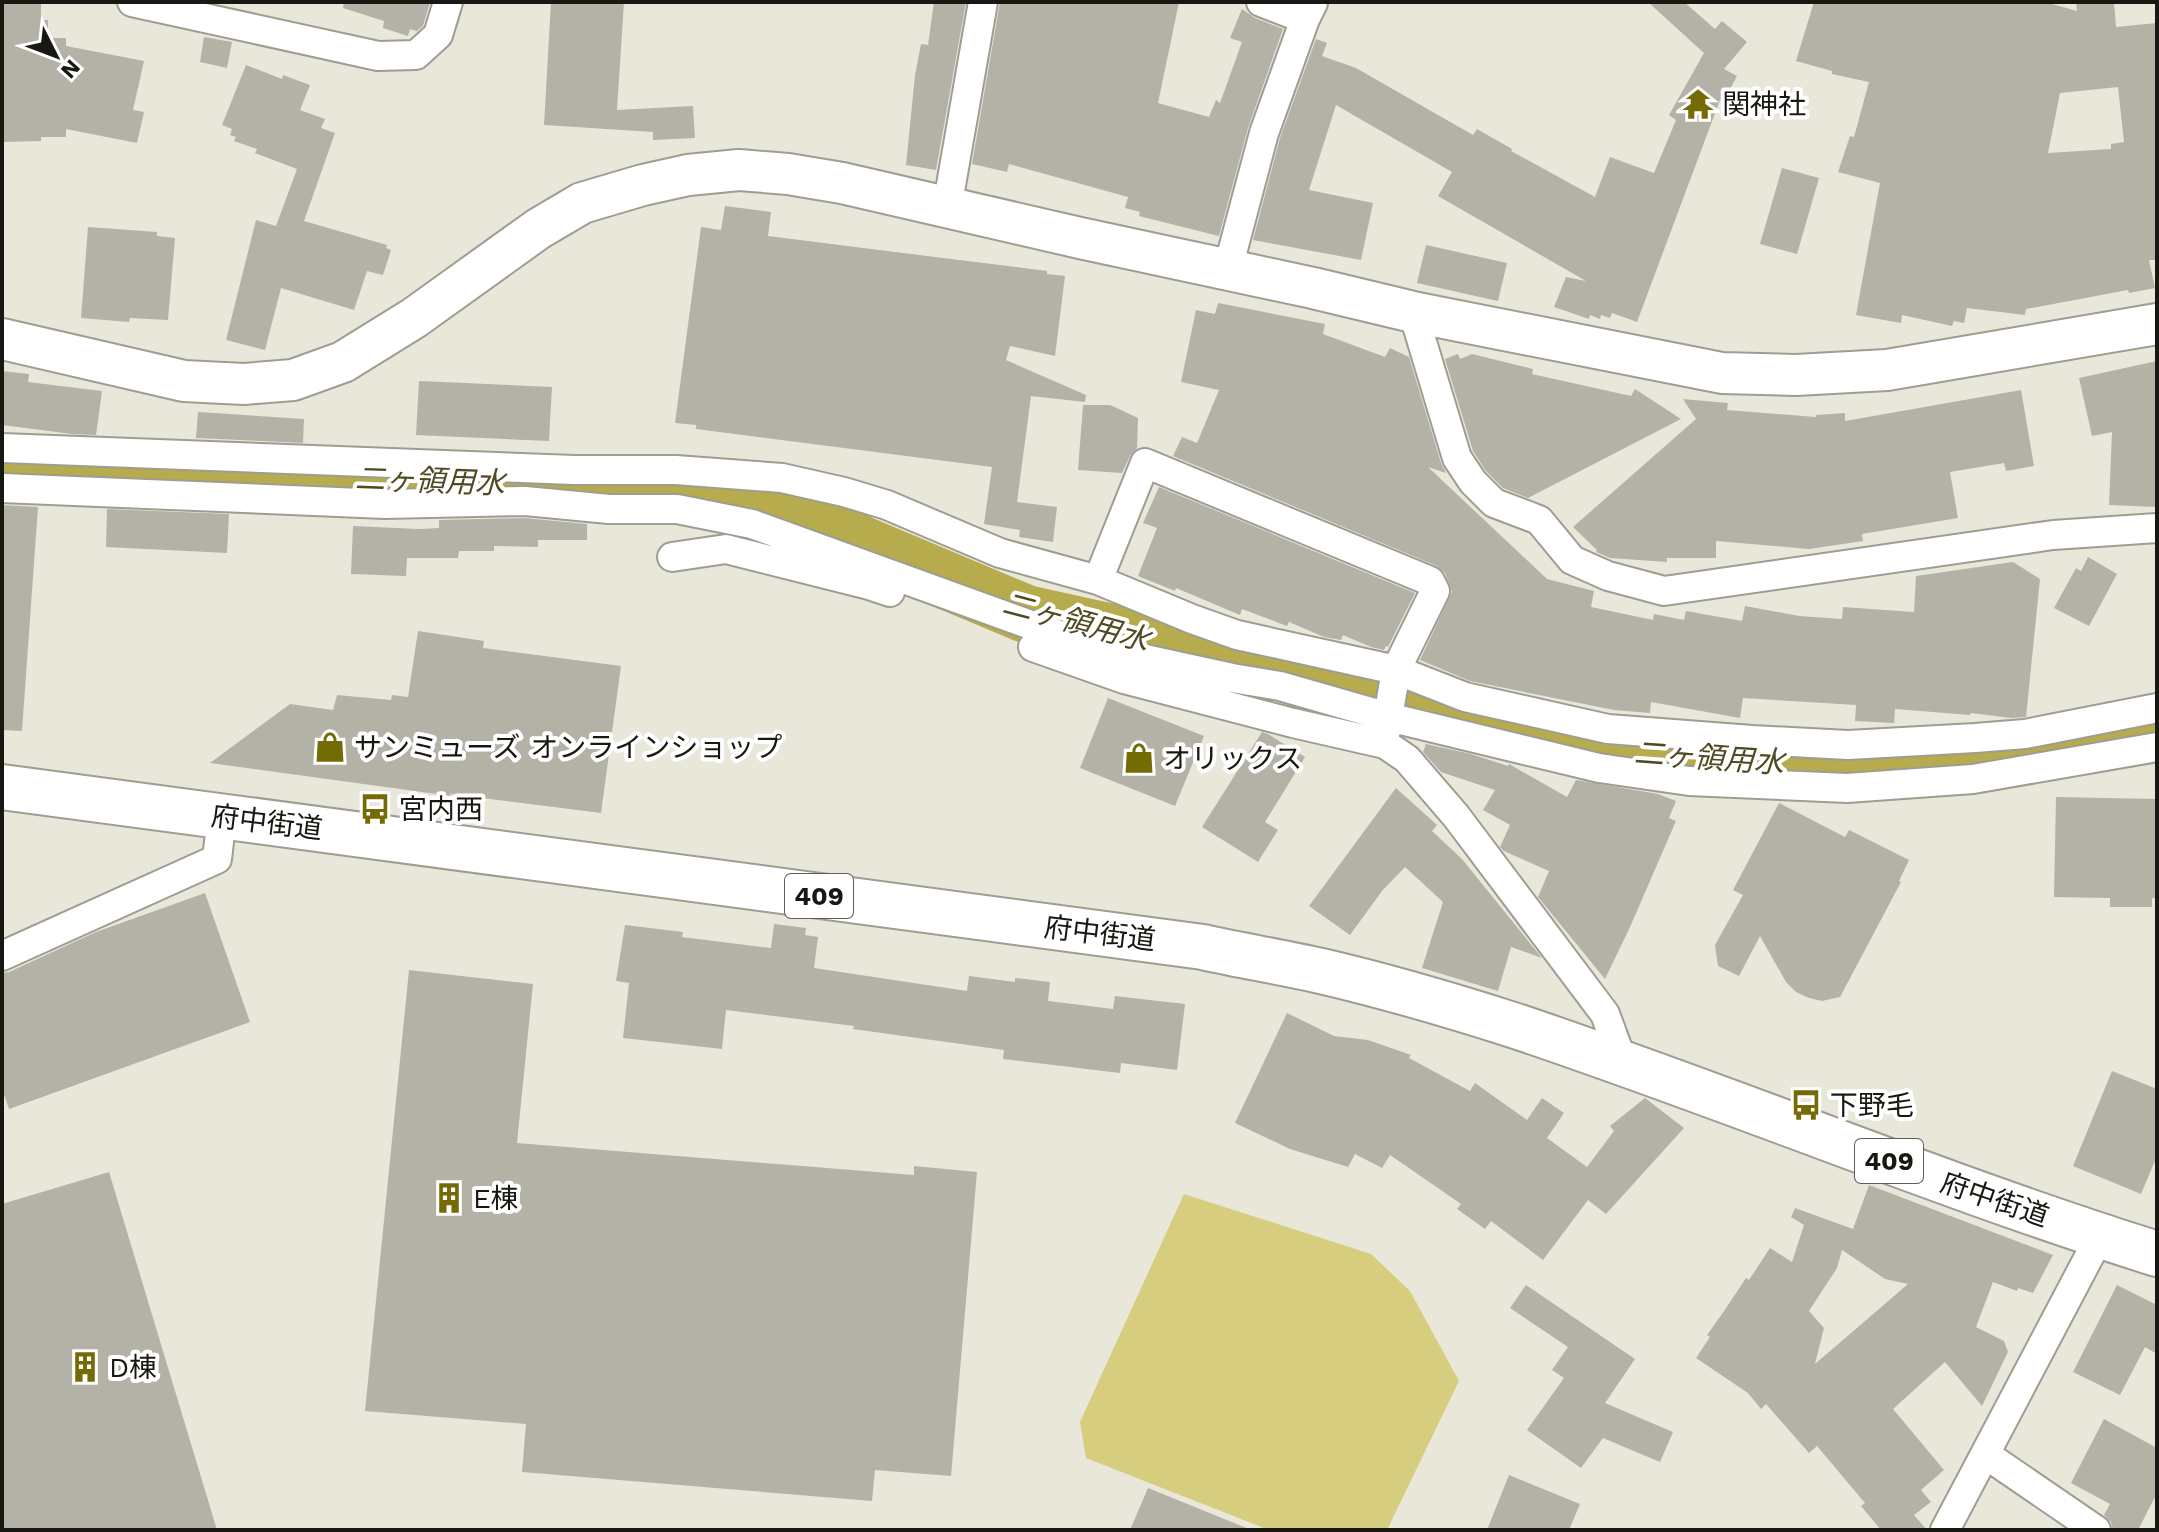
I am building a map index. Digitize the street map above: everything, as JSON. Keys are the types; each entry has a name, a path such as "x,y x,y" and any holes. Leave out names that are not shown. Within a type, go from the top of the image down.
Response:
{"highway":[{"name":"府中街道","path":"2,787 1203,947 1321,971 1438,1002 1623,1063 1893,1163 2157,1254"}],"street":[{"path":"132,2 378,56 416,55 438,35 448,2"},
{"path":"947,208 983,2"},
{"path":"1228,268 1264,133 1309,10 1261,2"},
{"path":"2,339 184,381 244,384 293,380 343,362 414,318 538,229 582,203 688,175 739,170 842,183 1413,312 1722,373 1781,375 1887,370 2157,324"},
{"path":"1413,312 1457,458 1473,482 1494,503 1539,520 1572,560 1608,576 1664,591 2053,535 2157,528"},
{"path":"2,448 574,470 676,470 782,478 887,505 1000,553 1098,580 1237,635 1465,697 1608,729 1848,745 2025,734 2157,708"},
{"path":"1098,580 1145,463 1430,581 1435,591 1394,677 1387,724 1407,759 1456,816 1605,1014 1623,1063"},
{"path":"2,488 385,504 525,501 609,509 677,509 752,524 1094,648 1280,686 1387,724 1599,768 1689,781 1847,788 1974,766 2157,747"},
{"path":"672,557 726,549 869,585 1124,679 1293,723 1387,724"},
{"path":"2,956 217,859 222,816"},
{"path":"1945,1530 2100,1236"},
{"path":"1985,1454 2096,1530"}],"shaded area":[{"path":"1184,1194 1371,1254 1410,1291 1459,1381 1387,1530 1269,1530 1086,1458 1080,1422"}],"building":[{"path":"2,2 41,2 41,20 48,20 48,38 66,38 66,46 144,61 133,110 144,112 137,143 66,129 66,137 2,142"},
{"path":"344,2 430,2 423,26 417,31 410,29 408,36 383,28 384,21 343,8"},
{"path":"551,2 624,2 617,110 693,106 695,138 653,140 653,132 544,125"},
{"path":"934,2 966,2 936,170 906,165 915,75 921,44 928,45"},
{"path":"1000,2 1179,2 1158,103 1209,117 1216,100 1220,103 1242,42 1230,38 1242,9 1283,29 1248,128 1219,236 1139,216 1140,212 1125,208 1128,197 1009,164 1007,172 972,164"},
{"path":"1648,2 1684,2 1715,29 1722,21 1747,42 1724,69 1737,76 1723,102 1720,100 1637,322 1612,313 1610,318 1601,315 1600,319 1590,315 1589,319 1554,307 1566,277 1586,281 1438,196 1452,172 1336,105 1309,190 1373,203 1361,260 1253,240 1280,138 1316,39 1327,43 1322,56 1356,68 1473,135 1477,129 1595,197 1610,157 1654,173 1676,120 1669,115 1704,53"},
{"path":"1814,2 2045,2 2077,11 2076,2 2114,2 2116,27 2157,23 2157,260 2149,260 2155,288 2026,309 2025,315 1967,308 1964,323 1954,321 1952,326 1902,315 1901,323 1856,315 1880,183 1838,172 1850,136 1854,137 1869,82 1832,74 1832,71 1796,61","holes":["2118,87 2124,142 2111,144 2111,149 2048,153 2060,93"]},
{"path":"204,37 232,42 227,68 200,62"},
{"path":"246,65 282,79 283,75 310,85 300,110 325,119 321,128 335,133 304,221 387,245 386,248 391,250 383,275 367,271 354,310 281,288 265,350 226,340 256,220 276,226 297,169 255,153 257,149 234,141 236,137 230,135 232,129 222,125"},
{"path":"1782,168 1819,178 1797,254 1760,244"},
{"path":"725,206 771,212 768,236 1047,271 1047,274 1065,276 1055,356 1010,346 1006,360 1086,395 1085,402 1031,396 1017,502 1057,507 1053,542 1019,537 1020,530 984,524 992,467 696,429 696,425 675,423 701,227 721,230"},
{"path":"88,227 157,232 157,236 175,238 168,320 130,318 129,322 81,318"},
{"path":"1426,245 1507,263 1498,301 1417,283"},
{"path":"1218,303 1325,324 1323,334 1385,357 1390,348 1409,357 1446,473 1428,467 1547,579 1594,591 1591,607 1653,620 1654,614 1684,620 1686,611 1742,621 1745,606 1799,616 1842,619 1843,607 1914,612 1916,576 2013,562 2040,579 2026,717 1895,709 1894,723 1855,721 1856,705 1743,698 1740,718 1651,702 1650,713 1614,710 1470,681 1420,660 1452,592 1445,573 1437,566 1173,456 1182,437 1197,443 1219,390 1181,382 1196,310 1215,314"},
{"path":"1458,354 1460,359 1472,354 1533,369 1532,374 1631,396 1635,389 1681,419 1528,498 1503,488 1486,471 1473,451 1445,359"},
{"path":"2157,361 2157,507 2109,505 2112,432 2092,436 2079,378"},
{"path":"2,371 29,374 28,382 102,391 96,435 2,425"},
{"path":"419,381 552,387 549,441 416,435"},
{"path":"2021,390 2034,466 2006,471 2004,463 1950,472 1958,518 1862,534 1863,541 1809,549 1716,541 1716,558 1667,558 1667,562 1610,558 1596,552 1573,527 1696,419 1683,399 1728,403 1727,410 1816,417 1845,413 1845,421"},
{"path":"1083,405 1110,405 1138,418 1137,448 1122,473 1078,470"},
{"path":"198,412 304,419 303,443 196,438"},
{"path":"1159,487 1415,593 1388,647 1384,650 1371,647 1343,635 1341,640 1324,637 1289,622 1287,626 1242,609 1240,615 1138,576 1157,528 1143,523"},
{"path":"2,505 38,507 22,731 2,730"},
{"path":"107,509 229,514 227,553 106,547"},
{"path":"524,518 587,524 587,540 538,540 538,547 494,546 494,551 459,551 458,558 407,558 406,576 351,574 353,526 419,529 439,528 439,520"},
{"path":"2088,557 2117,574 2089,626 2054,608 2076,568 2081,571"},
{"path":"418,631 484,641 483,648 621,666 601,813 210,763 290,704 333,710 337,695 391,700 392,695 408,697"},
{"path":"1108,698 1204,736 1175,806 1080,768"},
{"path":"1262,732 1305,757 1265,822 1278,830 1258,862 1202,827"},
{"path":"1426,744 1509,764 1567,797 1576,780 1658,794 1676,801 1669,818 1676,821 1605,979 1538,897 1549,871 1500,847 1510,825 1483,810 1495,790 1441,772 1423,752"},
{"path":"1396,788 1437,825 1432,831 1462,859 1542,958 1511,947 1498,991 1422,968 1443,902 1405,867 1382,891 1350,935 1309,906"},
{"path":"2056,797 2157,799 2157,898 2152,898 2152,907 2110,907 2110,898 2054,897"},
{"path":"1779,803 1845,837 1849,830 1909,860 1901,882 1840,997 1822,1001 1796,992 1786,982 1760,936 1739,976 1718,966 1715,945 1743,895 1733,890"},
{"path":"205,893 250,1022 9,1109 2,1089 2,973 96,932"},
{"path":"774,924 806,928 805,935 818,937 814,968 967,991 969,976 1015,982 1015,978 1050,982 1048,1001 1113,1009 1115,996 1185,1004 1177,1070 1121,1063 1120,1073 1003,1059 1004,1050 726,1010 722,1049 623,1038 629,983 616,981 625,925 683,932 682,937 771,948"},
{"path":"409,970 533,984 517,1143 914,1175 914,1166 977,1172 951,1476 875,1470 872,1501 522,1472 526,1424 365,1411"},
{"path":"1287,1013 1334,1036 1368,1040 1411,1055 1409,1058 1470,1091 1475,1083 1527,1120 1542,1098 1564,1113 1547,1138 1587,1167 1614,1131 1610,1126 1645,1098 1684,1128 1606,1214 1588,1200 1543,1260 1491,1221 1485,1229 1457,1209 1461,1204 1390,1155 1382,1168 1355,1154 1348,1167 1290,1149 1235,1123"},
{"path":"2112,1071 2157,1089 2157,1156 2141,1194 2073,1166"},
{"name":"D棟","path":"109,1172 217,1530 2,1530 2,1204"},
{"path":"1869,1185 2053,1255 2033,1293 1993,1282 1976,1327 2004,1341 2008,1352 1982,1406 1945,1362 1893,1409 1944,1470 1921,1490 1931,1502 1914,1515 1927,1530 1881,1530 1861,1506 1865,1503 1817,1446 1809,1453 1766,1404 1761,1409 1748,1393 1696,1358 1710,1337 1707,1335 1770,1248 1792,1262 1804,1225 1791,1217 1795,1208 1853,1229","holes":["1842,1250 1885,1279 1908,1284 1815,1364 1824,1328 1809,1311 1837,1268"]},
{"path":"1526,1285 1635,1359 1605,1403 1673,1432 1660,1462 1603,1438 1581,1468 1527,1430 1564,1378 1552,1370 1568,1347 1510,1308"},
{"path":"2117,1285 2157,1305 2157,1354 2145,1347 2120,1395 2073,1372"},
{"path":"2104,1419 2157,1448 2157,1493 2138,1530 2113,1530 2111,1522 2104,1515 2110,1504 2071,1483"},
{"path":"1509,1475 1580,1504 1569,1530 1487,1530"},
{"path":"1148,1488 1249,1529 1249,1530 1130,1530"}],"waterway":[{"name":"二ヶ領用水","path":"2,463 731,493 791,508 862,545 1026,614 1625,752 1850,768 1958,761 2157,727"}],"place":[{"name":"関神社","path":"1698,104"},
{"name":"サンミューズ オンラインショップ","path":"330,747"},
{"name":"オリックス","path":"1139,758"},
{"name":"宮内西","path":"375,809"},
{"name":"下野毛","path":"1806,1105"},
{"name":"E棟","path":"449,1198"},
{"name":"D棟","path":"85,1367"}]}
